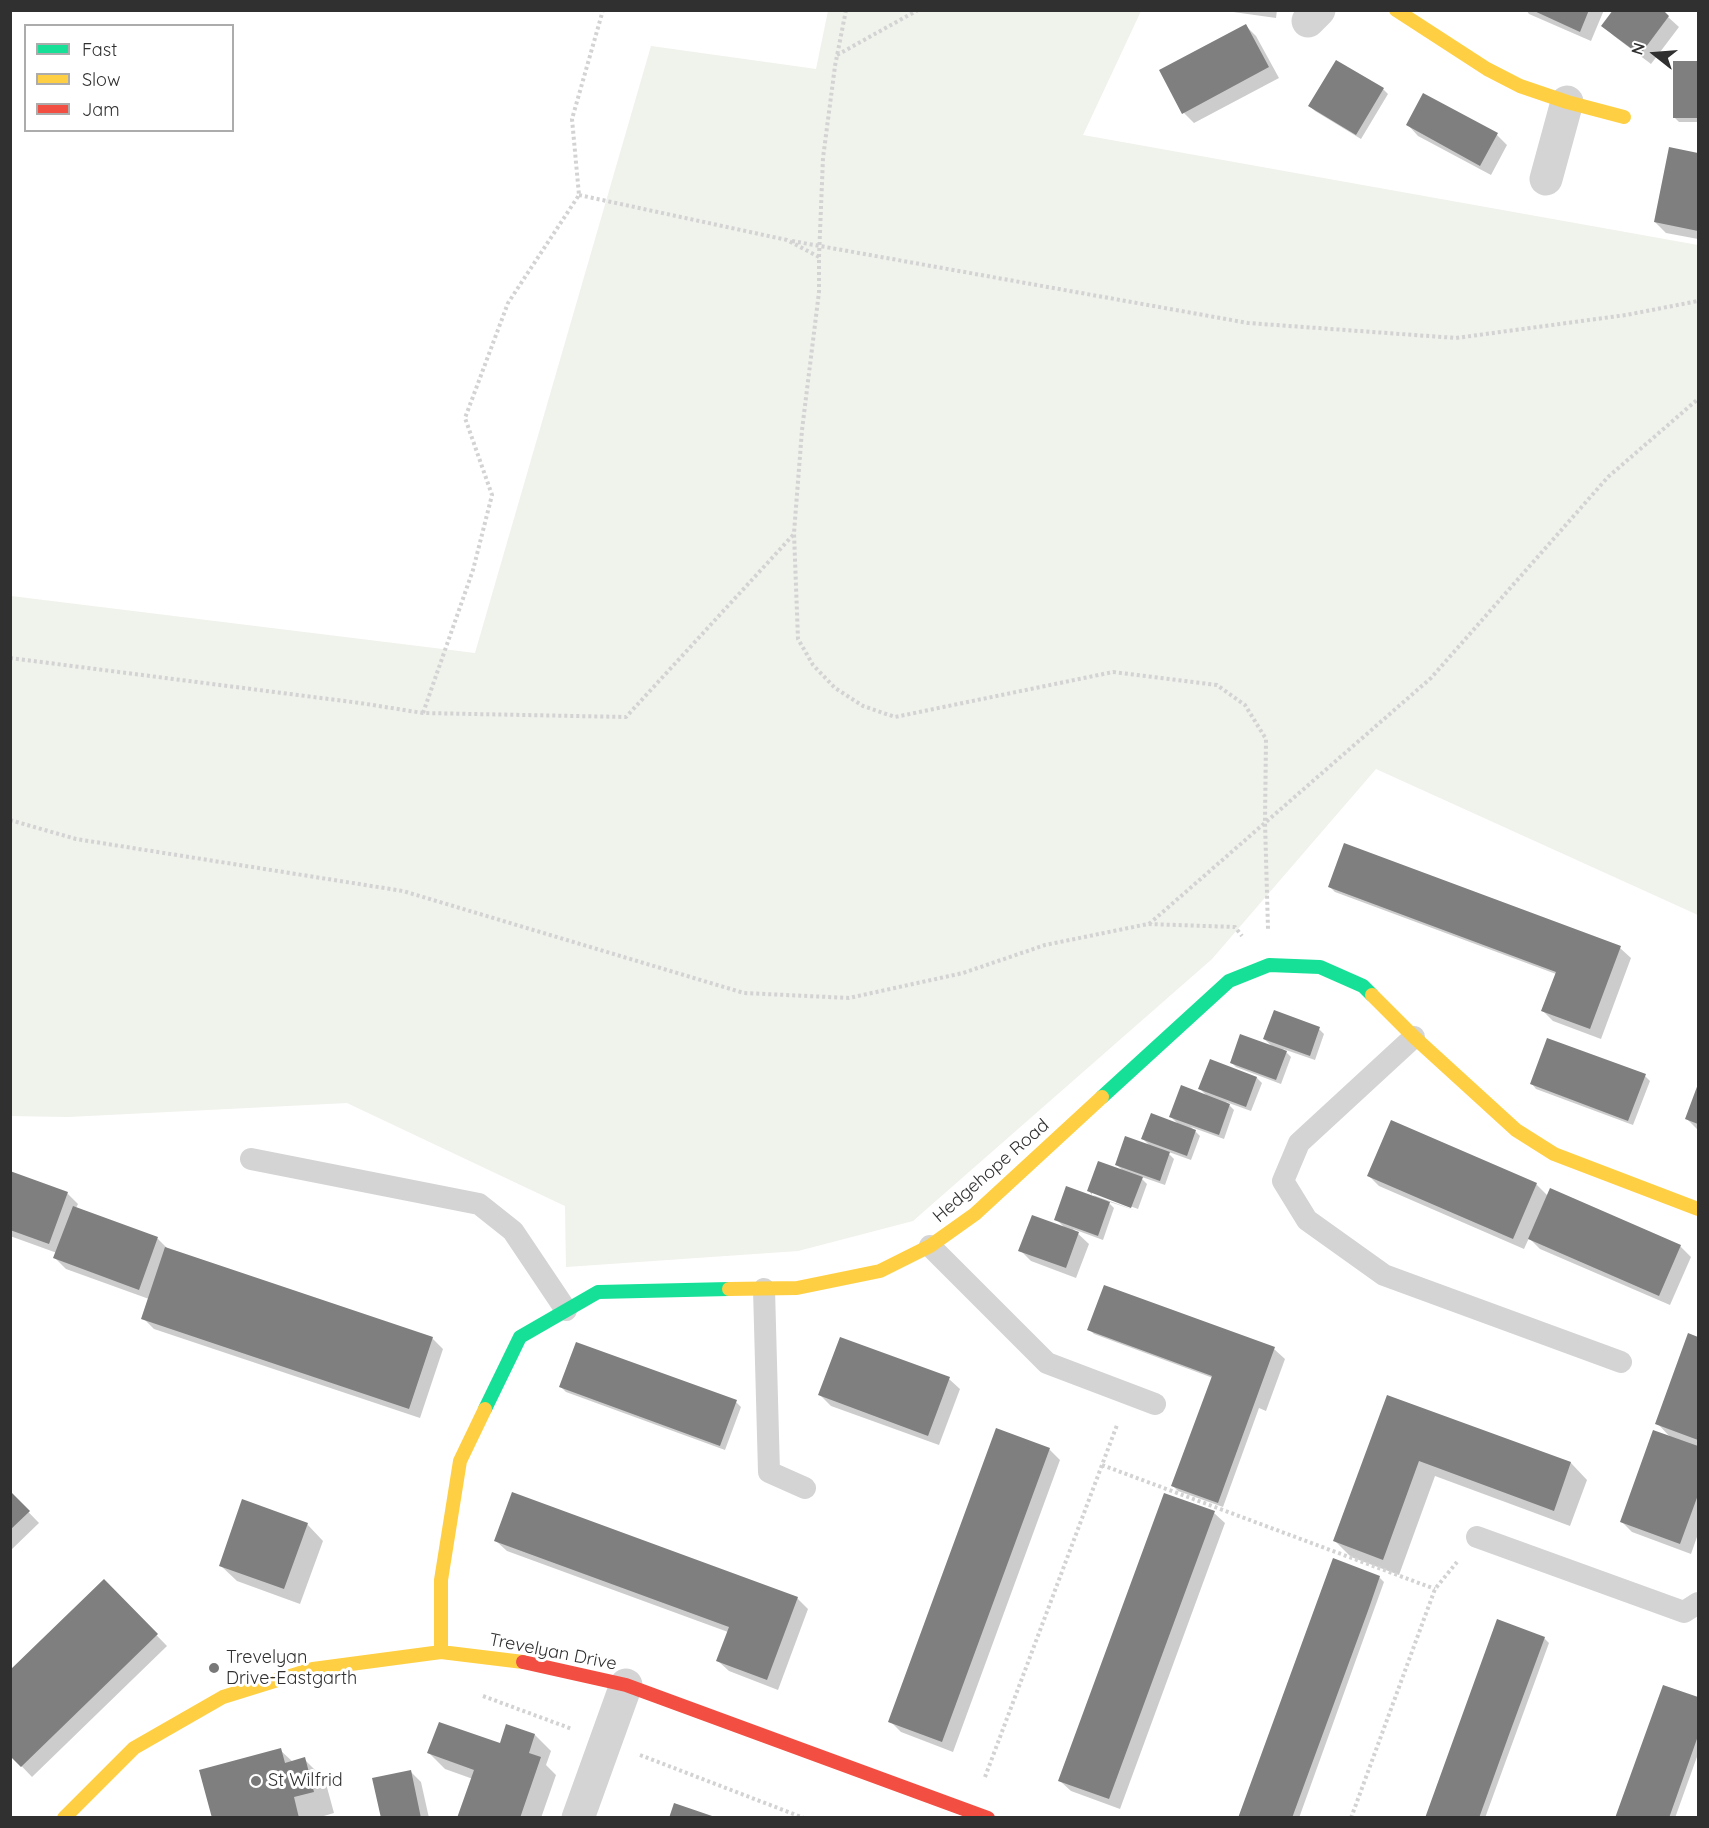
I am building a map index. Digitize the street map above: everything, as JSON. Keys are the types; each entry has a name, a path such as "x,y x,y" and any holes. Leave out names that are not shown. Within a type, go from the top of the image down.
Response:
{"street":[{"path":"1396,10 1487,69 1520,86 1567,102 1624,117"},
{"path":"1546,179 1567,102"},
{"name":"Hedgehope Road","path":"441,1653 441,1580 460,1461 520,1337 598,1292 797,1288 880,1271 930,1246 975,1214 1229,981 1269,965 1320,967 1363,986 1414,1037 1516,1130 1554,1154 1698,1209"},
{"name":"Trevelyan Drive","path":"64,1818 134,1748 223,1697 313,1669 441,1653 511,1659 626,1685 977,1815"},
{"path":"578,1818 626,1685"}],"lane":[{"path":"1414,1037 1299,1143 1283,1181 1307,1220 1383,1275 1621,1362"},
{"path":"252,1159 480,1204 513,1231 566,1310"},
{"path":"930,1246 1047,1363 1155,1404"},
{"path":"764,1289 769,1472 805,1488"},
{"path":"1477,1537 1684,1612 1698,1602"}],"path":[{"path":"423,713 473,570 492,495 465,417 508,303 579,195 572,119 603,10"},
{"path":"846,10 837,55 823,158 819,292 802,430 794,533 798,639 813,665 835,688 864,706 895,717 1113,672 1217,685 1245,705 1266,739 1265,822 1269,965"},
{"path":"837,55 918,10"},
{"path":"579,195 787,240 1248,323 1456,338 1626,315 1698,301"},
{"path":"787,240 819,257"},
{"path":"1148,924 1431,678 1608,477 1698,399"},
{"path":"10,658 360,702 423,713 626,717 794,533"},
{"path":"10,820 76,840 402,891 744,993 849,998 963,973 1045,945 1148,924 1235,927 1269,965"},
{"path":"977,1815 1128,1394"},
{"path":"1102,1466 1436,1589"},
{"path":"1351,1818 1436,1589 1477,1537"}],"shaded area":[{"path":"828,11 1141,11 1083,135 1698,245 1698,915 1376,769 1212,959 913,1221 798,1251 566,1267 565,1206 347,1103 68,1117 11,1116 11,596 475,653 651,46 816,69"}],"building":[{"path":"1532,10 1589,10 1580,32"},
{"path":"1613,10 1663,10 1669,16 1640,55 1601,26"},
{"path":"1246,24 1269,67 1182,114 1159,70"},
{"path":"1336,60 1384,88 1356,135 1308,106"},
{"path":"1673,61 1698,61 1698,118 1673,118"},
{"path":"1423,93 1498,133 1480,166 1406,125"},
{"path":"1669,147 1698,153 1698,231 1654,222"},
{"path":"1344,843 1621,946 1590,1029 1541,1011 1556,972 1328,887"},
{"path":"1274,1010 1320,1027 1310,1056 1263,1039"},
{"path":"1240,1034 1287,1051 1276,1080 1230,1063"},
{"path":"1547,1038 1646,1074 1628,1121 1530,1084"},
{"path":"1210,1059 1257,1077 1246,1107 1198,1089"},
{"path":"1698,1084 1698,1124 1685,1119"},
{"path":"1181,1085 1230,1104 1219,1135 1169,1117"},
{"path":"1151,1113 1196,1130 1187,1156 1141,1139"},
{"path":"1391,1120 1537,1183 1513,1239 1367,1176"},
{"path":"1125,1136 1170,1152 1160,1181 1115,1165"},
{"path":"1098,1161 1143,1177 1131,1208 1087,1191"},
{"path":"10,1171 68,1192 49,1244 10,1230"},
{"path":"1066,1186 1110,1202 1098,1236 1054,1220"},
{"path":"1550,1188 1681,1245 1659,1296 1528,1239"},
{"path":"73,1206 158,1237 139,1290 53,1258"},
{"path":"1032,1215 1079,1232 1066,1268 1018,1251"},
{"path":"165,1247 433,1337 409,1409 141,1319"},
{"path":"1104,1285 1275,1347 1218,1503 1171,1486 1212,1376 1087,1330"},
{"path":"1688,1333 1698,1337 1698,1440 1655,1424"},
{"path":"840,1337 950,1377 928,1436 818,1395"},
{"path":"576,1342 737,1400 720,1446 559,1387"},
{"path":"1387,1395 1571,1462 1554,1511 1419,1461 1383,1560 1333,1541"},
{"path":"996,1428 1050,1448 942,1742 888,1722"},
{"path":"1653,1430 1698,1446 1698,1495 1680,1544 1620,1522"},
{"path":"10,1491 30,1511 10,1530"},
{"path":"512,1492 798,1597 767,1680 716,1661 729,1627 494,1541"},
{"path":"1164,1493 1215,1511 1109,1799 1058,1781"},
{"path":"242,1499 308,1523 284,1589 219,1566"},
{"path":"1333,1558 1380,1576 1369,1608 1292,1818 1238,1818"},
{"path":"104,1579 158,1634 21,1767 10,1756 10,1670"},
{"path":"1497,1619 1545,1637 1479,1818 1425,1818"},
{"path":"1663,1685 1698,1697 1698,1736 1669,1818 1615,1818"},
{"path":"439,1722 500,1743 506,1724 535,1734 529,1753 541,1757 520,1818 457,1818 474,1770 427,1753"},
{"name":"St Wilfrid","path":"281,1748 285,1763 305,1757 314,1792 294,1797 299,1818 212,1818 199,1770"},
{"path":"411,1770 421,1818 381,1818 372,1778"},
{"path":"674,1803 715,1817 715,1818 669,1818"}],"traffic: fast":[{"path":"1102,1097 1229,981 1269,965 1320,967 1363,986 1372,995"},
{"path":"485,1409 520,1337 598,1292 729,1289"}],"traffic: slow":[{"path":"1396,10 1487,69 1520,86 1567,102 1624,117"},
{"path":"1372,995 1414,1037 1516,1130 1554,1154 1698,1209"},
{"path":"729,1289 797,1288 880,1271 930,1246 975,1214 1102,1097"},
{"path":"441,1652 441,1580 460,1461 485,1409"},
{"path":"64,1818 134,1748 223,1697 313,1669 441,1652 523,1662"}],"traffic: jam":[{"path":"523,1662 626,1685 988,1818"}],"place":[{"name":"Trevelyan Drive-Eastgarth","path":"214,1668"},
{"name":"St Wilfrid","path":"256,1781"}]}
